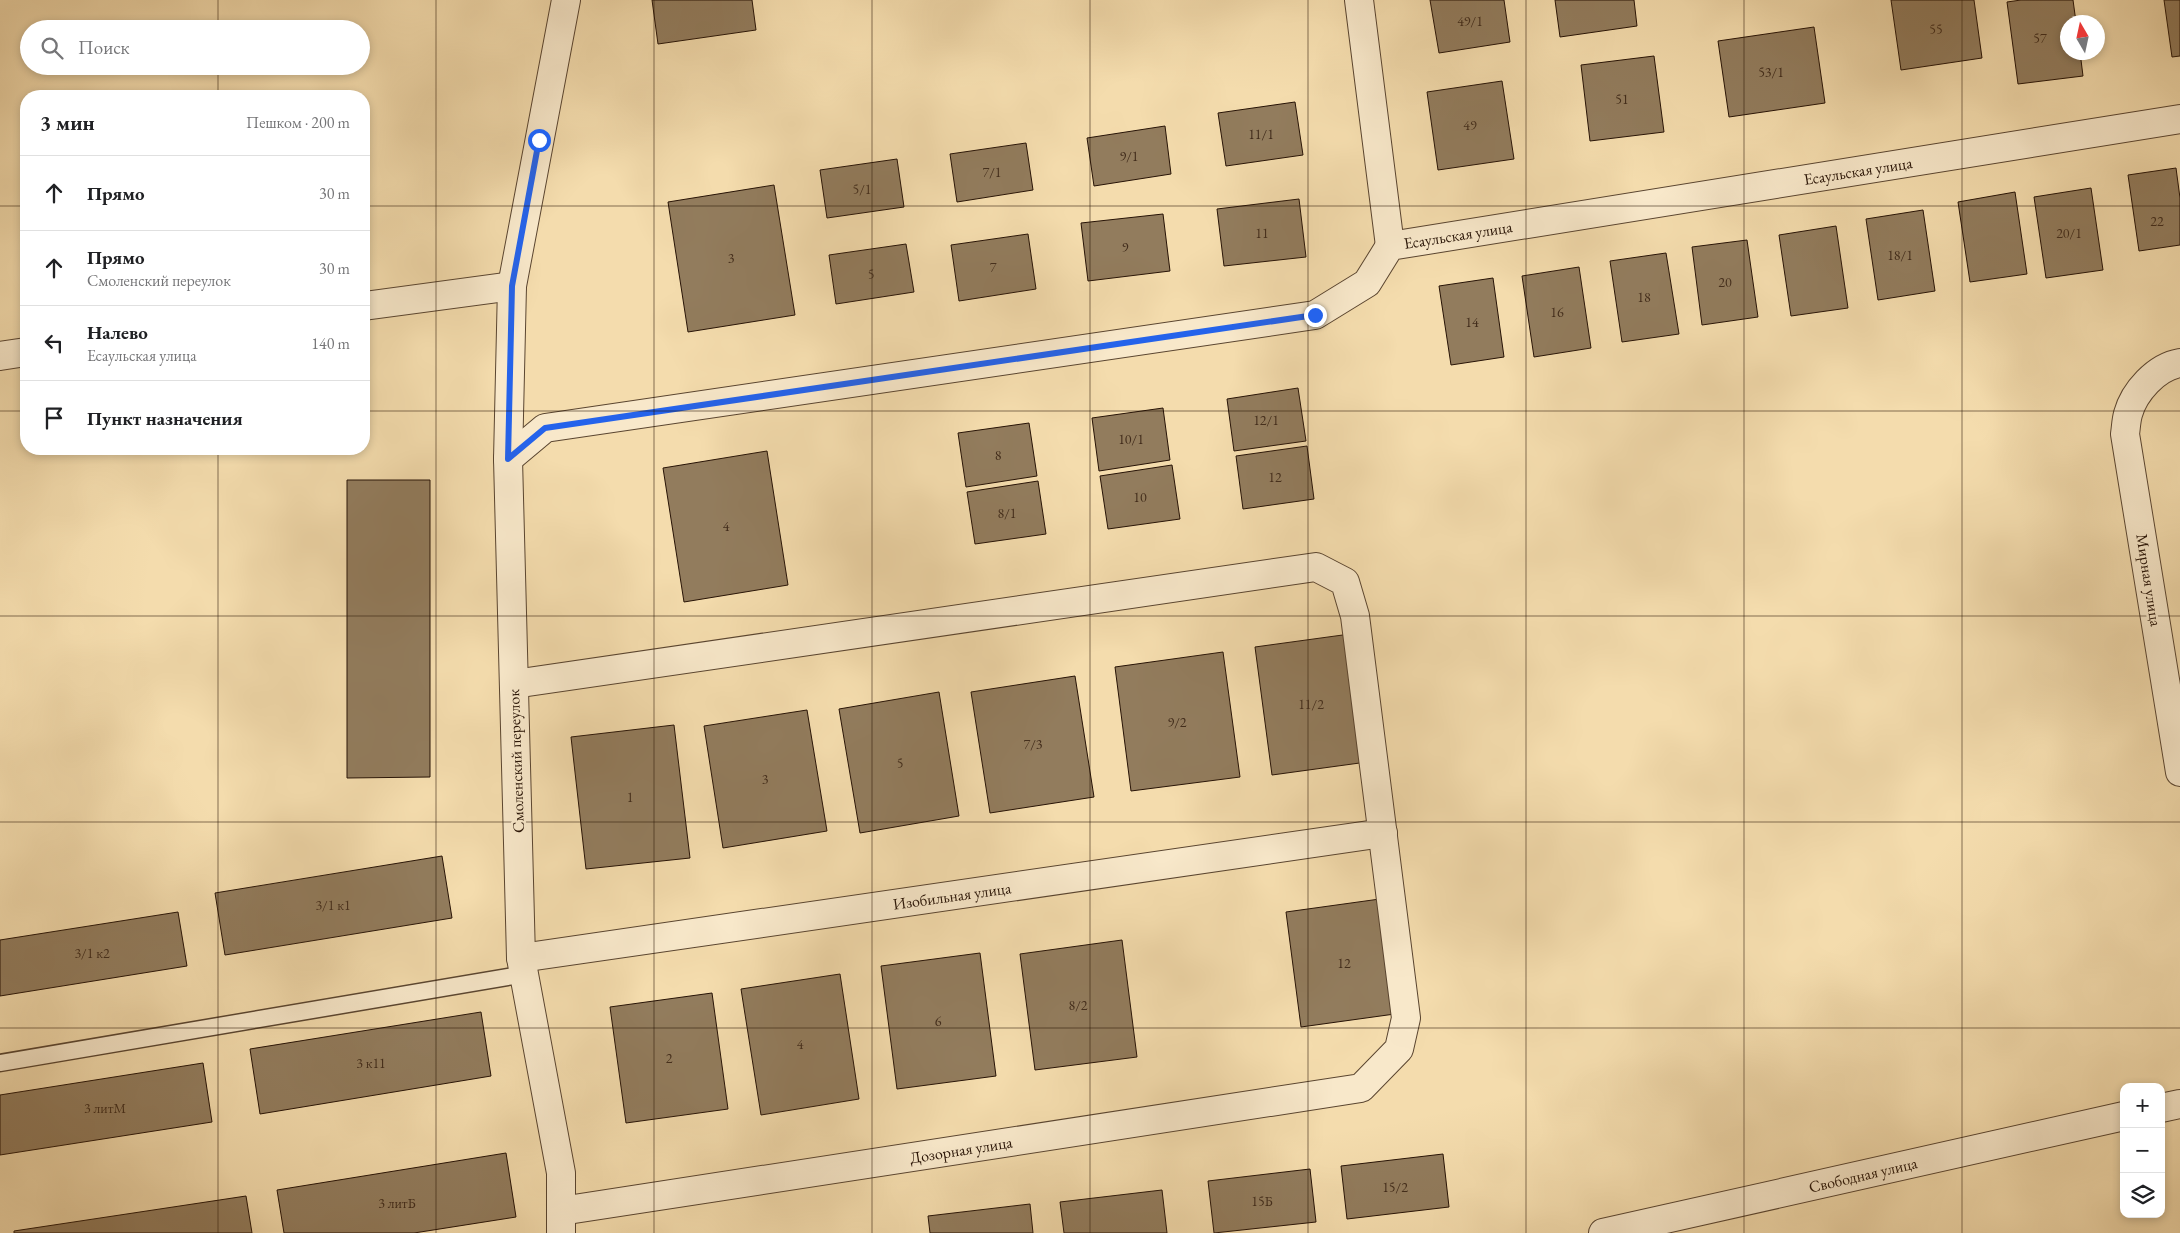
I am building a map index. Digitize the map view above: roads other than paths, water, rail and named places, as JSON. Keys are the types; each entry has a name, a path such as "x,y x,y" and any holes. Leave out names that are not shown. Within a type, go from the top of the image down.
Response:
{"street":[{"name":"Смоленский переулок","path":"561,1222 561,1173 523,966 508,459 512,286 566,0"},
{"path":"1359,0 1390,246"},
{"name":"Есаульская улица","path":"508,459 545,428 1315,315 1367,283 1390,246 2180,119"},
{"path":"370,305 512,286"},
{"path":"0,356 20,353"},
{"name":"Мирная улица","path":"2180,363 2153,376 2140,390 2128,414 2125,434 2180,772"},
{"path":"514,684 1316,567 1345,582 1355,616 1383,833"},
{"name":"Изобильная улица","path":"523,966 1383,833"},
{"name":"Дозорная улица","path":"561,1222 1361,1088 1399,1049 1406,1018 1383,833"},
{"path":"2165,1107 2180,1104"},
{"name":"Свободная улица","path":"1603,1233 2120,1117"}],"lane":[{"path":"0,1063 523,966"}]}
